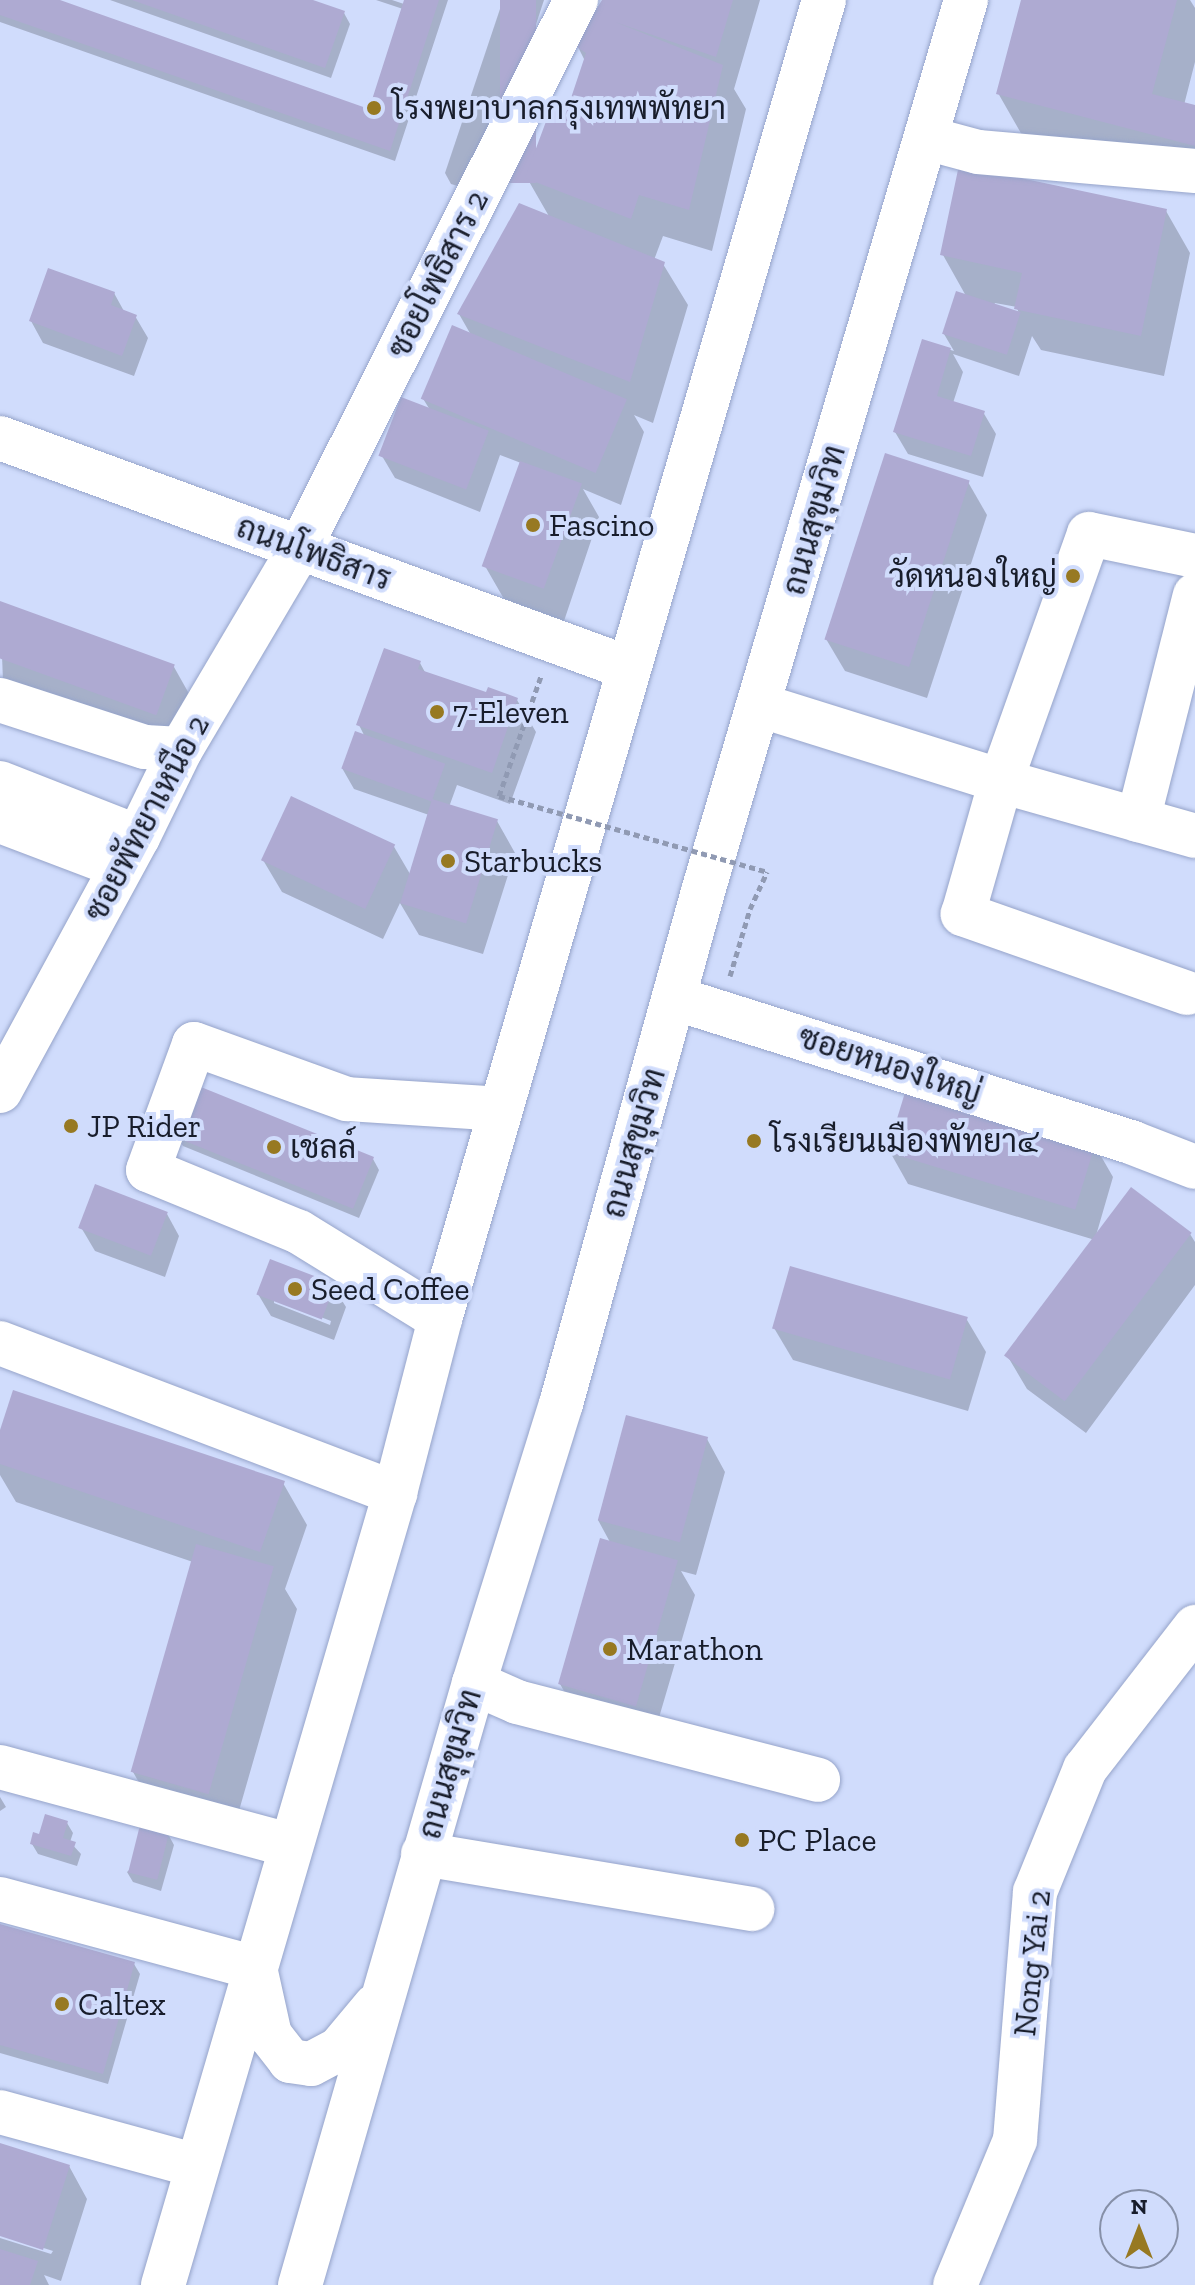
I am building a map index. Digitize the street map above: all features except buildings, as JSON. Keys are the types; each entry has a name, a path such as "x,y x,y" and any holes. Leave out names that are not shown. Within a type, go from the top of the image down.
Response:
{"main road":[{"name":"ซอยโพธิสาร 2","path":"300,548 576,0"},
{"path":"163,2285 395,1493 440,1319 500,1109 824,0"},
{"name":"ถนนสุขุมวิท","path":"300,2285 423,1854 561,1404 674,998 966,0"},
{"path":"926,138 978,152 1195,171"},
{"name":"ถนนโพธิสาร","path":"0,438 628,668"},
{"path":"1187,993 963,914 1001,781 1089,534 1195,556"},
{"name":"ซอยพัทยาเหนือ 2","path":"0,1091 130,852 181,749 300,548"},
{"path":"1138,820 1195,595"},
{"path":"0,700 145,747 181,749"},
{"path":"759,705 1001,781 1195,836"},
{"path":"0,783 130,852"},
{"path":"0,821 130,852"},
{"name":"ซอยหนองใหญ่","path":"674,998 1133,1143 1195,1167"},
{"path":"440,1319 299,1232 148,1170 194,1044 347,1099 500,1109"},
{"path":"0,1343 395,1493"},
{"name":"Nong Yai 2","path":"955,2285 1015,2140 1035,1892 1085,1769 1195,1627"},
{"path":"474,1683 517,1702 818,1780"},
{"path":"0,1767 290,1845"},
{"path":"423,1854 752,1909"},
{"path":"0,1899 255,1968"},
{"path":"255,1968 270,2035 290,2061 311,2064 339,2049 382,1998"},
{"path":"0,2112 197,2166"}],"path":[{"path":"554,641 499,796 767,872 750,909 719,1012"}],"place":[{"name":"โรงพยาบาลกรุงเทพพัทยา","path":"374,108"},
{"name":"Fascino","path":"533,525"},
{"name":"วัดหนองใหญ่","path":"1073,576"},
{"name":"7-Eleven","path":"437,712"},
{"name":"Starbucks","path":"448,861"},
{"name":"JP Rider","path":"71,1126"},
{"name":"โรงเรียนเมืองพัทยา๔","path":"754,1141"},
{"name":"เชลล์","path":"274,1147"},
{"name":"Seed Coffee","path":"295,1289"},
{"name":"Marathon","path":"610,1649"},
{"name":"PC Place","path":"742,1840"},
{"name":"Caltex","path":"62,2004"}]}
